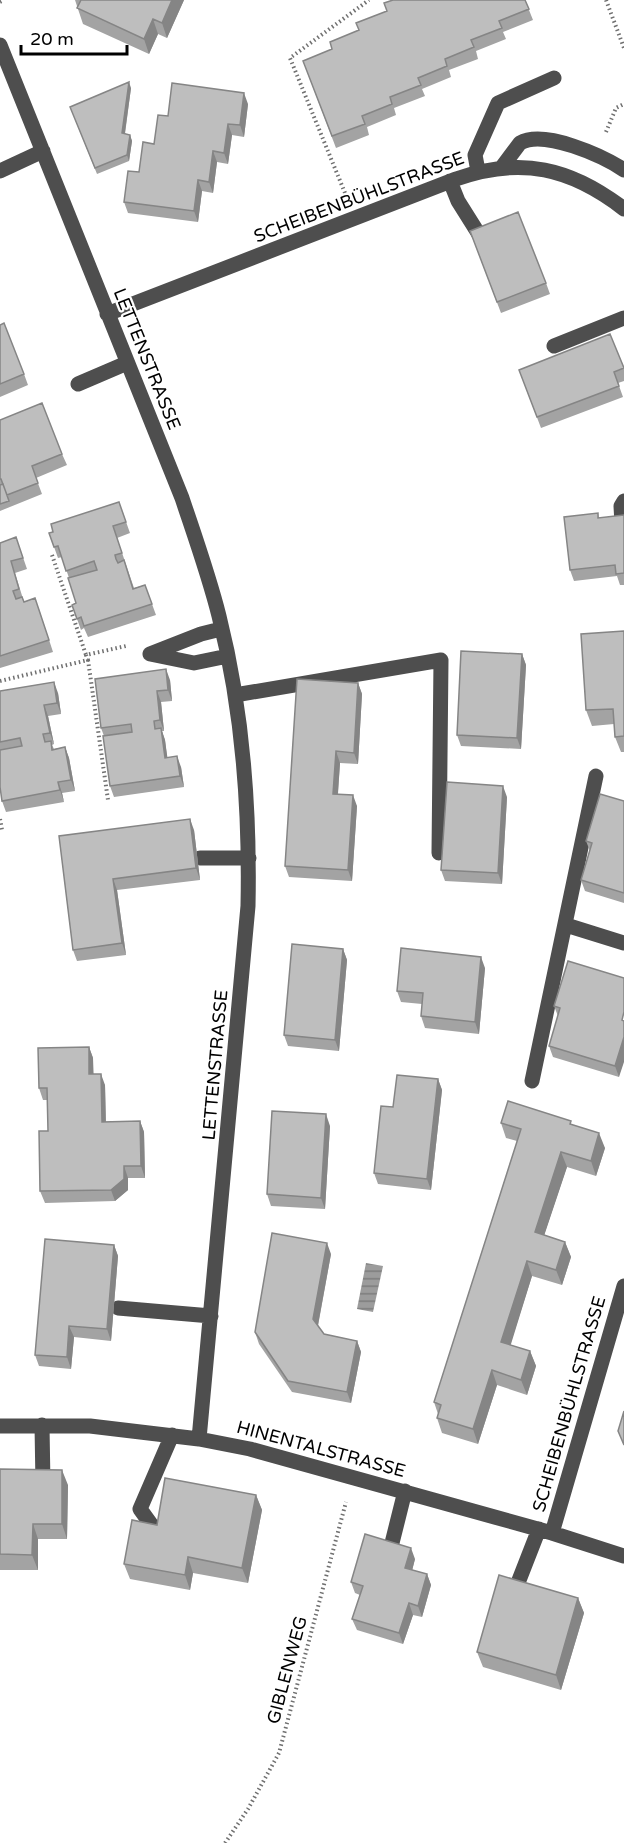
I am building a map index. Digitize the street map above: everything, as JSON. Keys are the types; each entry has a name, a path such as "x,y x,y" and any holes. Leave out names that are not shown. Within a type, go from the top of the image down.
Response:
{"street":[{"name":"LETTENSTRASSE","path":"0,45 188,518 208,577 228,656 235,695 246,780 249,858 245,950 199,1439"},
{"path":"478,171 475,155 498,104 554,78"},
{"path":"502,167 517,146 528,140 562,143 596,155 624,170"},
{"path":"0,171 42,151"},
{"name":"SCHEIBENBÜHLSTRASSE","path":"107,314 478,171 502,167 532,167 562,174 596,189 624,209"},
{"path":"450,181 458,201 480,236"},
{"path":"554,346 624,318"},
{"path":"78,384 127,363"},
{"path":"622,524 621,506 624,501"},
{"path":"221,628 150,654 194,663 228,656"},
{"path":"235,695 441,660 439,853"},
{"path":"532,1081 596,776"},
{"path":"200,858 249,858"},
{"path":"566,925 624,943"},
{"name":"SCHEIBENBÜHLSTRASSE","path":"514,1593 545,1531 624,1286"},
{"path":"118,1308 211,1316"},
{"path":"42,1425 43,1485"},
{"name":"HINENTALSTRASSE","path":"0,1426 90,1426 199,1439 294,1460 545,1531 624,1556"},
{"path":"153,1527 140,1509 171,1435"},
{"path":"391,1546 405,1491"}],"path":[{"path":"356,219 290,58 369,0"},
{"path":"606,0 624,48"},
{"path":"596,155 616,108 624,105"},
{"path":"52,555 86,658 108,800"},
{"path":"0,681 86,658"},
{"path":"0,819 2,830"},
{"name":"GIBLENWEG","path":"225,1843 248,1809 279,1753 349,1492"}],"shaded area":[{"path":"366,1263 383,1266 373,1312 357,1309"}],"building":[{"path":"81,0 172,0 162,23 153,19 144,39 77,8"},
{"path":"393,0 525,0 529,9 499,21 502,28 471,40 474,47 445,59 447,66 418,78 421,85 390,97 392,104 362,116 365,124 332,136 303,61 332,49 330,42 359,30 356,23 387,11 384,3"},
{"path":"129,82 122,133 130,135 127,155 95,168 70,107"},
{"path":"172,83 244,93 240,125 228,124 224,153 213,151 209,182 198,180 194,211 124,202 128,171 139,172 143,142 154,144 158,115 168,116"},
{"path":"518,212 546,283 497,302 470,231"},
{"path":"4,323 24,374 0,384 0,325"},
{"path":"610,334 624,368 614,372 619,386 537,417 519,370"},
{"path":"42,403 62,454 32,466 38,483 7,495 0,479 0,420"},
{"path":"3,484 9,501 0,504 0,485"},
{"path":"119,502 126,522 113,526 122,553 115,555 116,559 118,563 124,560 133,589 145,585 152,604 84,626 81,617 77,619 72,605 76,603 68,578 97,570 94,561 66,571 58,546 54,547 49,533 53,532 51,524"},
{"path":"598,513 598,518 624,515 624,573 616,574 615,565 570,570 564,517"},
{"path":"16,537 23,558 11,561 19,589 13,591 16,599 22,597 24,602 35,598 49,640 0,656 0,543"},
{"path":"624,631 624,736 615,737 613,709 586,710 581,634"},
{"path":"461,651 522,654 517,738 457,735"},
{"path":"166,669 168,690 157,691 160,720 154,721 155,729 161,728 165,758 177,756 180,776 110,786 103,736 132,732 131,724 101,728 95,679"},
{"path":"297,679 358,683 354,753 336,751 333,794 353,795 348,870 285,866"},
{"path":"54,682 57,703 44,705 50,733 43,734 45,742 51,741 52,750 65,747 71,780 58,782 60,790 2,801 0,750 22,746 20,738 0,742 0,691"},
{"path":"447,782 503,786 498,873 441,870"},
{"path":"600,794 624,801 624,893 581,880 592,843 586,841"},
{"path":"190,819 196,868 113,879 122,943 73,950 59,836"},
{"path":"292,944 343,949 335,1040 284,1035"},
{"path":"401,948 481,957 475,1022 421,1016 423,993 397,991"},
{"path":"568,961 624,978 622,1020 624,1021 624,1037 615,1066 549,1046 560,1008 554,1006"},
{"path":"89,1047 89,1074 101,1074 102,1122 140,1121 141,1166 124,1166 124,1179 111,1190 40,1191 39,1131 48,1131 47,1088 39,1088 38,1048"},
{"path":"397,1075 438,1079 427,1179 374,1173 381,1106 393,1107"},
{"path":"508,1101 571,1121 570,1124 599,1133 591,1161 561,1152 535,1232 565,1242 556,1270 527,1261 501,1342 530,1351 521,1380 492,1370 473,1429 437,1418 441,1405 434,1402 521,1129 501,1123"},
{"path":"272,1111 326,1114 321,1198 267,1194"},
{"path":"272,1233 327,1243 313,1319 324,1334 357,1341 347,1392 288,1381 255,1332"},
{"path":"45,1239 114,1245 107,1329 69,1326 67,1357 35,1355"},
{"path":"624,1411 624,1445 618,1431"},
{"path":"0,1469 62,1470 62,1524 33,1524 32,1555 0,1554"},
{"path":"165,1478 256,1495 242,1568 188,1557 185,1575 124,1564 132,1520 157,1525"},
{"path":"365,1534 411,1548 405,1568 427,1574 418,1606 409,1603 399,1633 352,1619 363,1586 351,1582"},
{"path":"499,1575 578,1598 556,1675 477,1652"}]}
